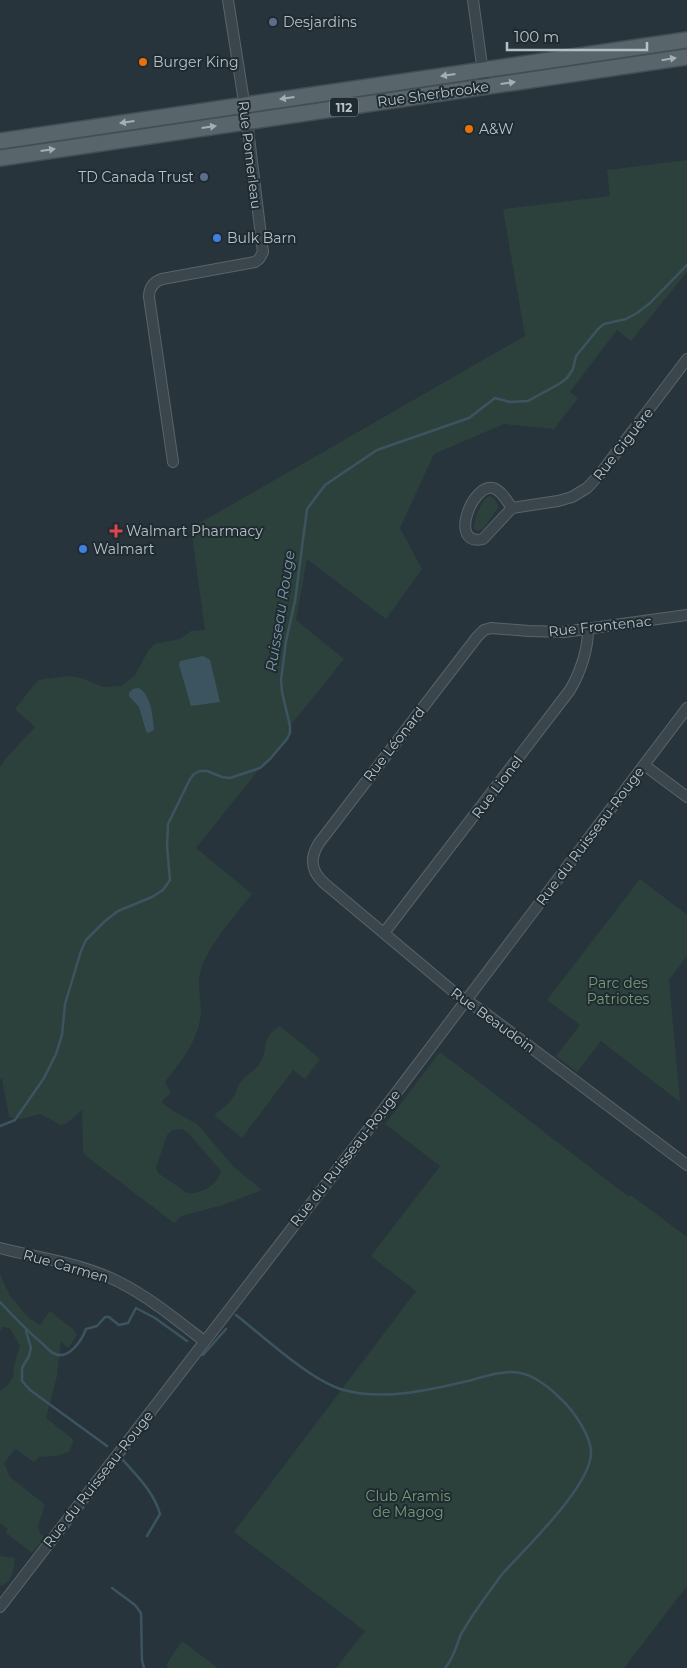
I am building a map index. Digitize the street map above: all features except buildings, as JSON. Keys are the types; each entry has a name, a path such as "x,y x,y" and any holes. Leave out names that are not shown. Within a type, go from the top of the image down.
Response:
{"main road":[{"name":"Rue Sherbrooke","path":"0,141 687,40"},
{"name":"Rue Sherbrooke","path":"0,158 687,57"}],"street":[{"name":"Rue Pomerleau","path":"173,462 149,294 153,284 161,279 255,262 261,257 263,250 247,121 228,0"},
{"path":"473,0 485,87"},
{"name":"Rue Giguère","path":"512,508 563,500 577,495 587,488 600,474 687,359"},
{"path":"488,488 497,490 512,508 484,539 473,539 467,534 465,527 467,518 474,501 483,490 488,488"},
{"name":"Rue Frontenac","path":"484,630 491,628 553,632 588,630 687,615"},
{"name":"Rue Léonard","path":"312,863 313,853 319,843 484,630"},
{"name":"Rue Lionel","path":"384,933 566,696 581,667 588,630"},
{"name":"Rue du Ruisseau-Rouge","path":"0,1607 466,1000 687,708"},
{"path":"644,765 687,797"},
{"name":"Rue Beaudoin","path":"312,863 319,879 466,1000 687,1165"},
{"name":"Rue Carmen","path":"0,1248 85,1268 118,1281 148,1299 204,1341"}],"green space":[{"path":"134,127 135,130 0,152 0,147"},
{"path":"687,160 687,272 631,341 617,330 570,392 578,398 554,429 504,424 434,454 400,528 422,569 386,619 307,559 296,620 344,659 290,726 290,733 287,739 260,768 196,848 252,894 222,932 203,963 199,978 201,1012 197,1032 189,1049 165,1082 171,1093 161,1102 197,1124 235,1168 262,1190 223,1205 181,1216 174,1223 86,1156 83,1151 82,1110 67,1123 61,1125 40,1114 21,1119 9,1117 2,1079 0,1079 0,767 35,727 15,709 38,680 68,676 81,678 103,687 121,686 135,675 149,649 155,644 180,639 191,631 205,630 191,528 525,336 503,209 610,196 607,170","holes":["182,1129 188,1133 221,1171 212,1185 193,1193 187,1193 158,1173 156,1168 167,1135 173,1130"]},
{"path":"489,496 493,498 498,508 483,529 478,531 474,529 476,516 480,506"},
{"name":"Parc des Patriotes","path":"640,879 687,915 687,956 669,980 680,1102 601,1041 577,1072 556,1056 580,1025 547,1000"},
{"path":"280,1026 320,1059 305,1079 293,1070 242,1138 214,1115 230,1102 241,1081 259,1065 269,1035"},
{"name":"Club Aramis de Magog","path":"440,1052 629,1197 631,1195 687,1237 687,1586 624,1668 336,1668 365,1631 234,1532 416,1291 371,1256 440,1166 385,1124"},
{"path":"0,1274 10,1296 29,1318 40,1325 50,1311 74,1330 77,1335 68,1348 61,1341 57,1376 46,1418 74,1440 69,1452 56,1456 39,1457 34,1462 15,1449 4,1463 10,1477 44,1504 39,1529 44,1537 32,1553 5,1532 8,1529 0,1523 0,1391 7,1386 14,1376 13,1369 20,1346 10,1328 3,1327 0,1330"},
{"path":"0,1556 15,1558 10,1579 0,1586"},
{"path":"182,1641 218,1668 168,1668 166,1665"}],"water":[{"path":"203,656 210,660 220,702 191,706 179,665 180,661"},
{"path":"139,688 149,701 152,713 154,730 148,733 139,707 129,696 133,689"}],"waterway":[{"name":"Ruisseau Rouge","path":"0,1126 15,1120 44,1078 56,1054 62,1035 65,1004 86,940 118,911 152,897 163,890 170,880 167,846 168,824 190,779 200,771 207,771 230,778 260,768 287,739 290,733 290,726 281,680 286,641 295,601 307,509 325,485 377,450 469,418 495,398 510,402 528,401 559,384 567,378 573,369 576,356 598,329 604,324 626,319 637,313 650,303 687,265"},
{"path":"0,1302 26,1329 55,1354 60,1355 70,1352 86,1329 97,1326 105,1317 109,1317 119,1325 128,1323 136,1308 155,1318 187,1341"},
{"path":"236,1315 317,1378 344,1390 375,1395 406,1393 438,1388 506,1372 519,1373 533,1377 551,1390 566,1404 581,1424 588,1440 591,1454 588,1467 580,1483 541,1533 496,1582 461,1634 453,1656 445,1668"},
{"path":"203,1355 226,1329"},
{"path":"26,1331 31,1348 22,1368 22,1381 30,1390 107,1446"},
{"path":"122,1459 149,1491 160,1514 147,1536"},
{"path":"112,1588 135,1605 141,1613 142,1661 144,1668"}],"place":[{"name":"Desjardins","path":"273,22"},
{"name":"Burger King","path":"143,62"},
{"name":"A&W","path":"469,129"},
{"name":"TD Canada Trust","path":"204,177"},
{"name":"Bulk Barn","path":"217,238"},
{"name":"Walmart Pharmacy","path":"116,531"},
{"name":"Walmart","path":"83,549"}]}
